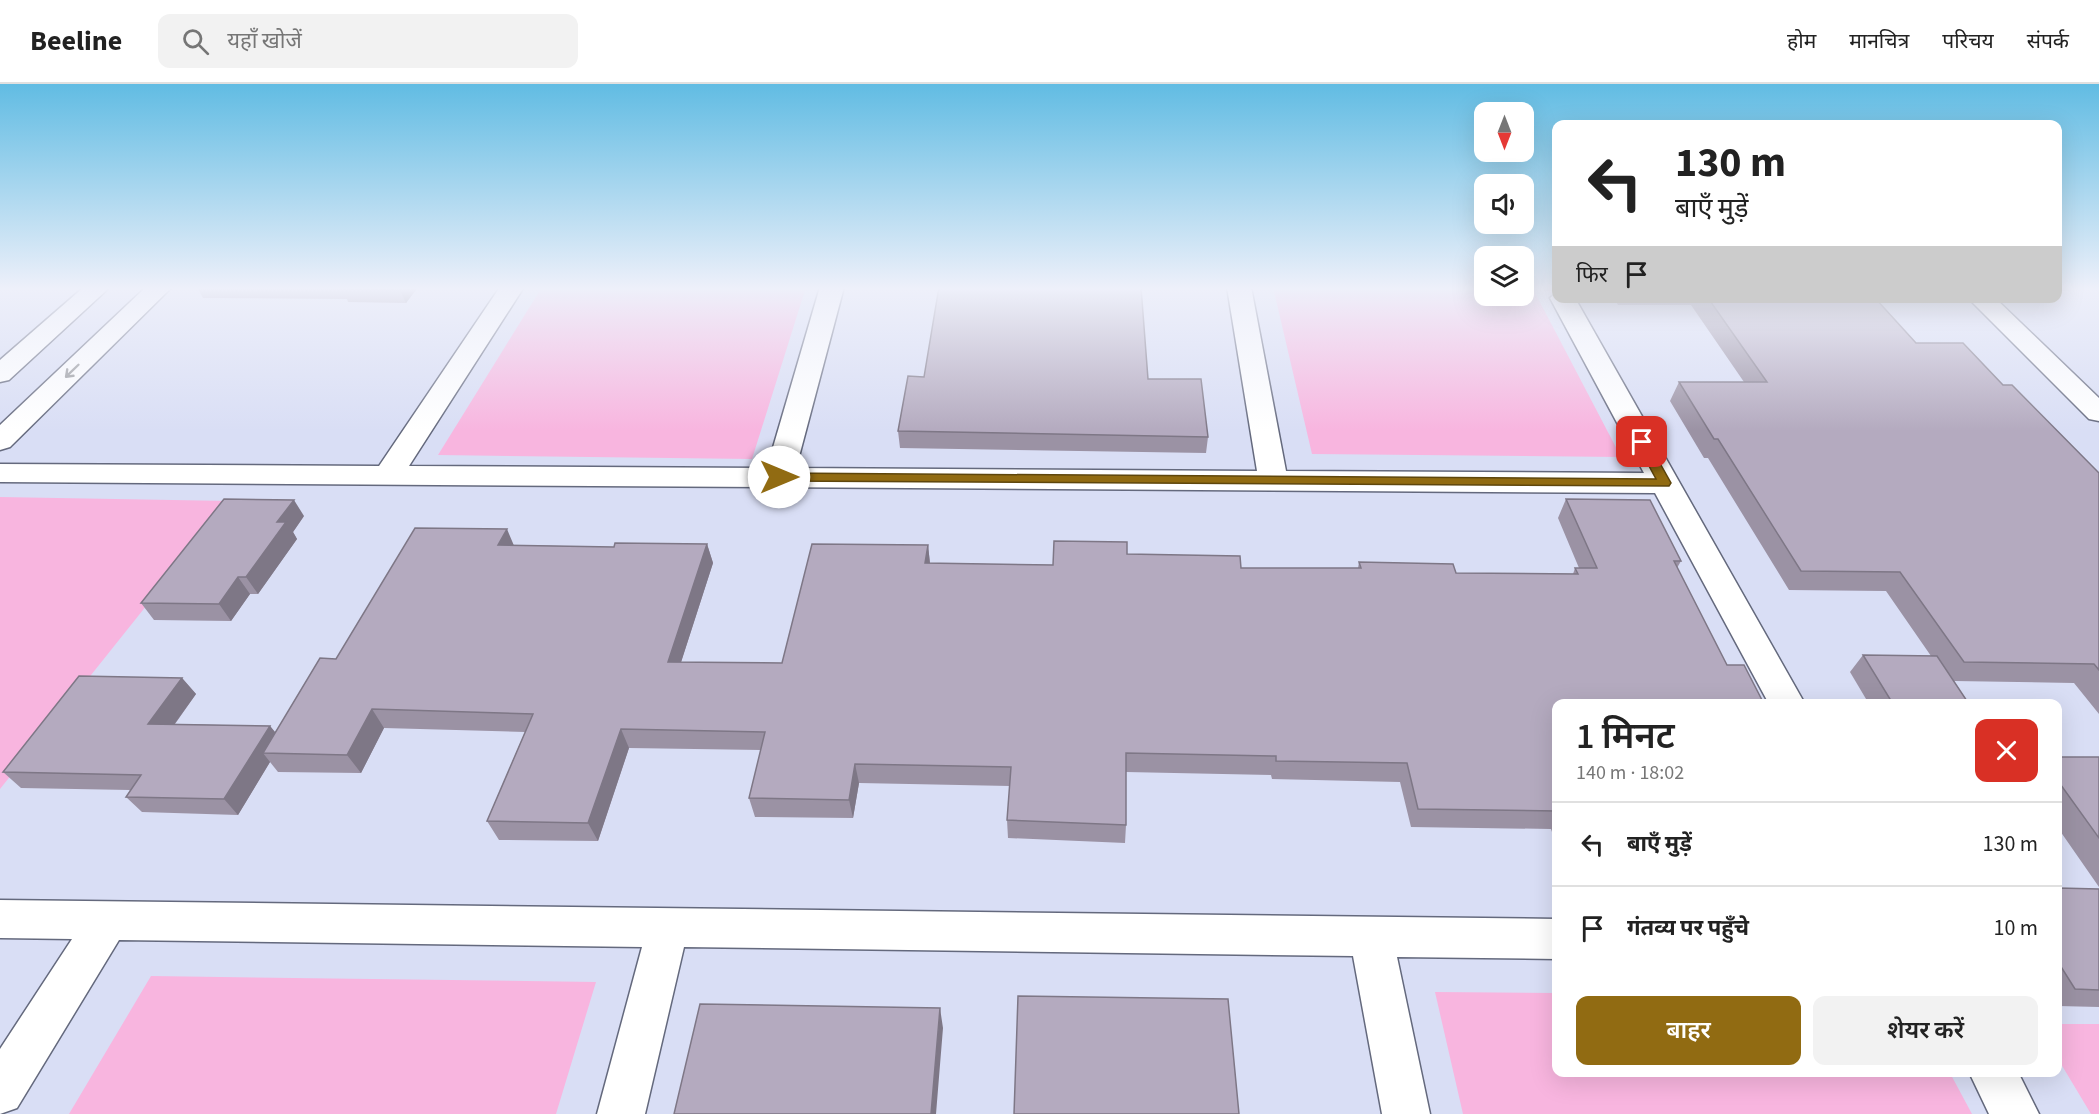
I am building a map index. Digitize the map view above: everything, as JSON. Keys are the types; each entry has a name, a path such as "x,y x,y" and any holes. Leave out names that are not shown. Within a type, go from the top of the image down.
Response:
{"street":[{"path":"0,374 44,335"},
{"path":"0,441 110,335"},
{"path":"388,475 480,335"},
{"path":"779,477 819,335"},
{"path":"1247,335 1273,480"},
{"path":"1583,335 1784,699"},
{"path":"2018,335 2099,413"},
{"path":"0,472 1665,483"},
{"path":"0,919 1552,939"},
{"path":"0,1091 108,920"},
{"path":"621,1114 668,928"},
{"path":"1371,936 1406,1114"},
{"path":"1995,1077 2015,1114"}],"shaded area":[{"path":"512,335 791,335 752,459 438,455"},
{"path":"1284,335 1557,335 1621,457 1312,454"},
{"path":"0,497 230,501 0,789"},
{"path":"151,976 596,982 556,1114 69,1114"},
{"path":"1435,992 1552,993 1552,1077 1952,1077 1972,1114 1463,1114"},
{"path":"2062,1024 2099,1024 2099,1114 2091,1114 2062,1066"}],"building":[{"path":"931,335 1145,335 1148,379 1201,379 1208,437 898,431 908,376 924,377"},
{"path":"1734,335 1909,335 1916,343 1963,343 2003,385 2012,385 2099,473 2099,670 2094,664 1964,662 1900,572 1801,571 1718,439 1714,439 1679,382 1767,382"},
{"path":"224,499 294,500 277,522 286,522 246,577 238,577 219,604 141,603"},
{"path":"1566,499 1650,500 1681,561 1674,561 1727,665 1744,665 1761,699 1552,699 1552,811 1418,809 1407,763 1276,761 1276,756 1126,753 1126,825 1007,820 1011,767 855,764 849,800 749,798 765,732 621,729 588,823 487,821 533,714 372,709 347,755 263,753 320,658 336,659 415,528 507,529 498,545 614,547 615,543 707,544 668,662 782,663 812,544 928,545 925,563 1053,565 1054,541 1127,542 1127,554 1240,556 1241,568 1361,568 1359,562 1453,564 1456,573 1578,574 1575,568 1597,568"},
{"path":"1863,655 1937,656 1966,699 1890,699"},
{"path":"79,676 182,678 148,724 270,726 224,799 126,797 141,775 3,772"},
{"path":"2062,757 2099,757 2099,838 2062,787"},
{"path":"2062,888 2099,889 2099,990 2075,989 2062,968"},
{"path":"1018,996 1228,999 1239,1114 1014,1114"},
{"path":"700,1004 940,1008 931,1114 674,1114"}],"route":[{"path":"779,477 1665,483 1642,442"}]}
